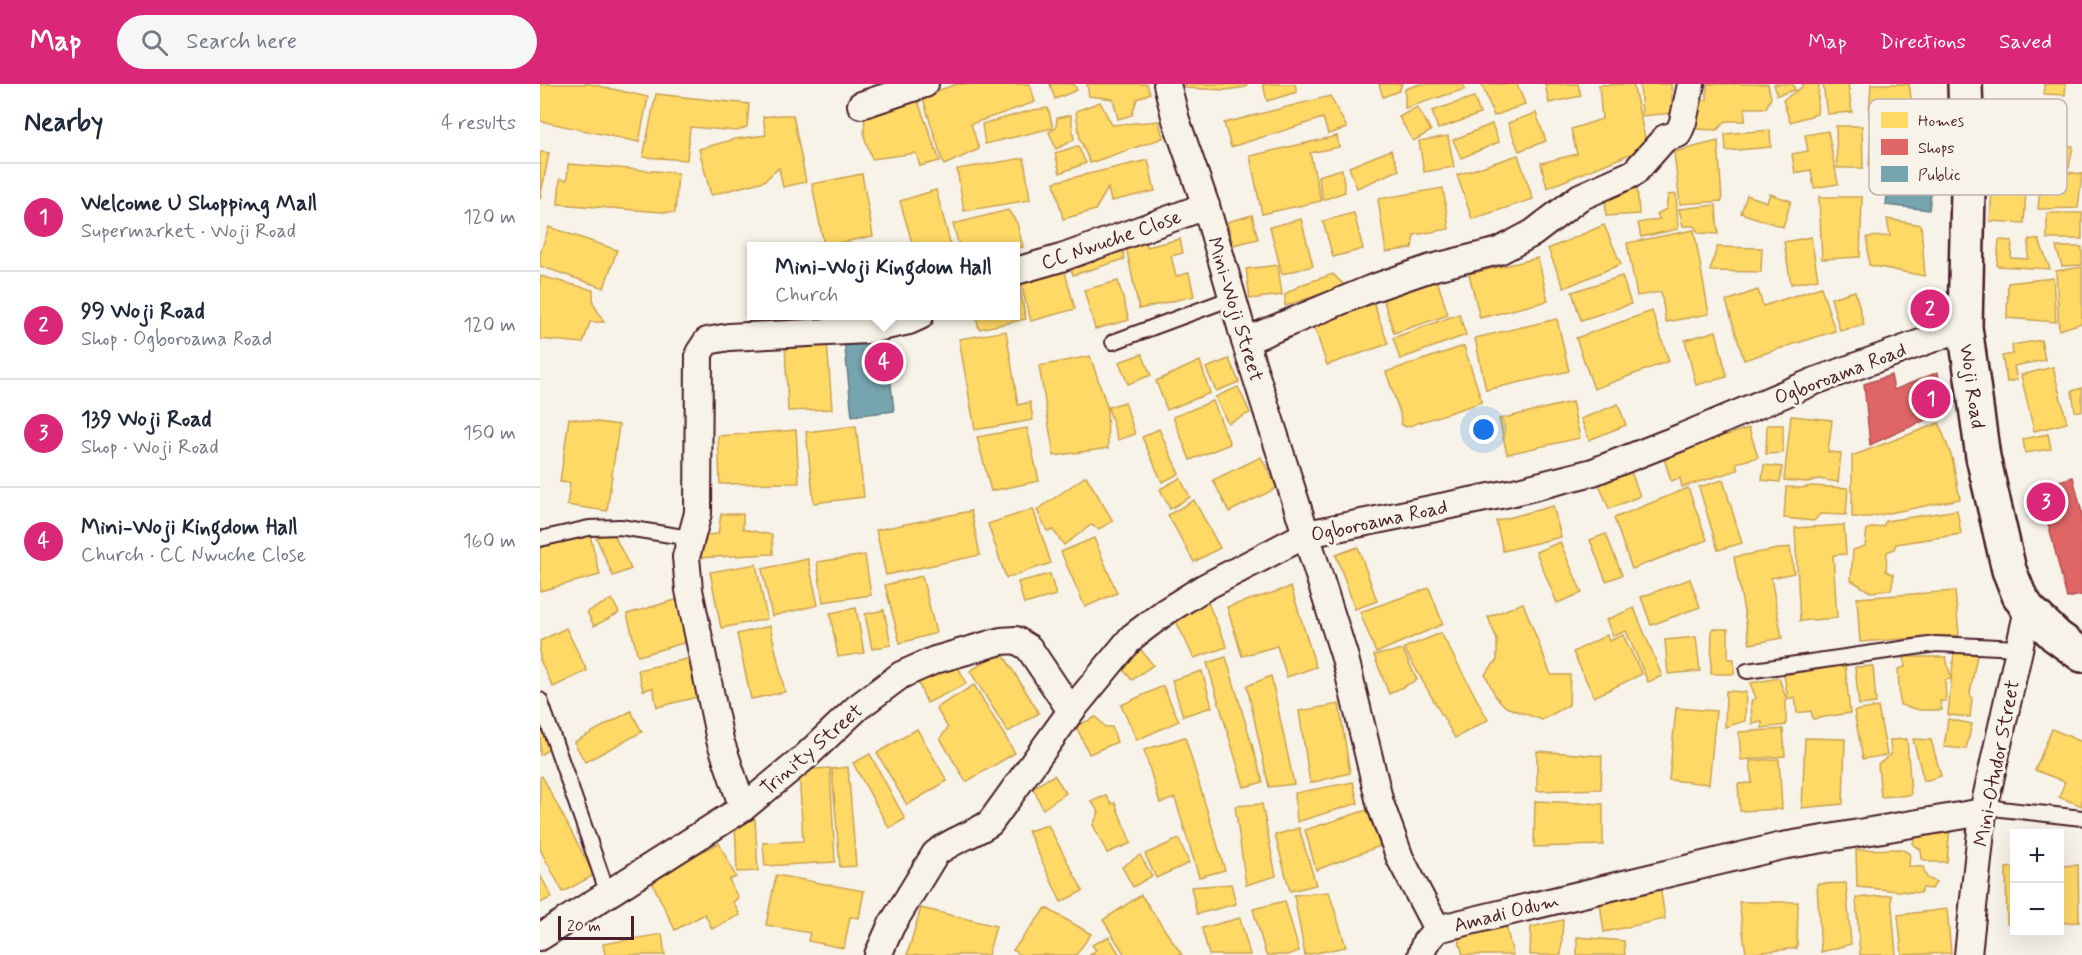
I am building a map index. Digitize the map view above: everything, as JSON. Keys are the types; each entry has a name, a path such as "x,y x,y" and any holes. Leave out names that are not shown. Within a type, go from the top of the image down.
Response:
{"main road":[{"name":"Woji Road","path":"1965,84 1965,99"},
{"name":"Woji Road","path":"1968,195 1965,327 1983,457 2009,570 2019,595 2028,609 2056,636 2082,655"}],"street":[{"path":"861,105 925,84"},
{"name":"Mini-Woji Street","path":"1167,84 1176,120 1206,206 1245,341 1307,534"},
{"path":"1245,341 1370,289 1431,268 1499,251 1533,233 1580,197 1634,173 1665,138 1678,134 1683,122 1691,84"},
{"name":"CC Nwuche Close","path":"1020,270 1061,258 1206,206"},
{"path":"743,808 720,740 689,590 686,557 698,513 699,353 707,341 729,337 867,330 911,320"},
{"name":"Ogboroama Road","path":"878,955 891,926 935,854 945,845 982,829 990,823 1071,711 1132,637 1204,587 1307,534 1510,493 1593,472 1815,381 1965,327"},
{"name":"Amadi Odum","path":"1307,534 1345,657 1380,803 1400,858 1437,929 1782,846 1984,808"},
{"name":"Mini-Otudor Street","path":"1968,955 1984,808 2028,609"},
{"name":"Trinity Street","path":"543,942 608,894 743,808 804,758 858,707 901,675 935,660 1001,641 1016,640 1029,648 1071,711"},
{"path":"1420,955 1425,943 1437,929"}],"lane":[{"path":"1113,342 1232,298"},
{"path":"540,538 590,528 620,527 690,538"},
{"path":"1747,671 1936,644 2019,648"},
{"path":"540,700 608,894"},
{"path":"1984,808 2082,818"}],"building: Homes":[{"path":"540,84 590,84 648,97 639,142 540,121"},
{"path":"957,84 1030,84 1035,102 971,124 979,149 944,165 922,96"},
{"path":"1050,84 1074,84 1077,90 1055,99"},
{"path":"1087,84 1147,84 1150,93 1137,99 1132,115 1118,119 1113,99 1089,96"},
{"path":"1184,84 1247,84 1246,87 1226,90 1185,88"},
{"path":"1263,84 1295,84 1297,92 1267,101"},
{"path":"1379,84 1402,84 1399,91 1383,97"},
{"path":"1420,84 1463,84 1465,89 1405,108 1405,89"},
{"path":"1482,84 1517,84 1525,104 1494,116"},
{"path":"1545,84 1578,84 1581,96 1549,103"},
{"path":"1633,84 1647,147 1547,188 1541,163 1577,154 1571,129 1602,119 1599,85"},
{"path":"1640,84 1671,84 1673,113 1642,116"},
{"path":"1707,84 1768,84 1771,98 1766,108 1745,108 1745,121 1726,121 1717,130 1695,129 1696,100 1707,100"},
{"path":"1774,84 1793,84 1795,90 1777,95"},
{"path":"1802,84 1819,84 1817,114 1790,122 1783,100 1802,87"},
{"path":"1823,84 1848,84 1852,112 1827,114"},
{"path":"1871,84 1909,84 1911,99 1870,99"},
{"path":"2044,84 2066,84 2065,95 2044,94"},
{"path":"656,94 749,104 747,127 737,131 690,127 687,160 643,157"},
{"path":"1330,96 1347,128 1328,134 1323,118 1231,147 1224,123"},
{"path":"1474,97 1480,114 1438,129 1432,111"},
{"path":"917,99 940,161 920,166 916,153 872,159 864,136 865,115"},
{"path":"1100,102 1112,125 1159,121 1163,138 1090,163 1080,139 1076,111"},
{"path":"1417,107 1431,131 1413,141 1399,117"},
{"path":"1048,108 1053,128 985,144 982,124"},
{"path":"1536,113 1546,141 1519,151 1508,123"},
{"path":"793,115 806,182 783,187 779,168 764,181 711,195 699,149 735,139 766,135 763,117"},
{"path":"1071,115 1074,140 1056,149 1049,132 1056,128 1057,118"},
{"path":"1492,124 1499,142 1461,158 1453,140"},
{"path":"1836,126 1862,126 1863,168 1837,168"},
{"path":"1770,130 1771,147 1726,151 1725,134"},
{"path":"1828,131 1838,184 1814,188 1811,170 1795,173 1792,154 1808,151 1805,135"},
{"path":"1337,136 1339,147 1310,153 1321,201 1262,214 1250,156"},
{"path":"1448,136 1454,167 1424,172 1419,141"},
{"path":"1718,141 1722,201 1680,204 1674,152"},
{"path":"2067,145 2073,146 2069,168 2067,168"},
{"path":"1078,146 1086,163 1060,173 1055,153"},
{"path":"1391,150 1399,170 1357,188 1349,167"},
{"path":"540,152 549,153 540,199"},
{"path":"1518,155 1533,199 1472,219 1457,175"},
{"path":"1024,158 1030,200 964,211 957,169"},
{"path":"1148,160 1155,191 1111,201 1108,188 1095,210 1063,219 1054,182"},
{"path":"568,164 678,173 675,213 558,204 560,179 567,180"},
{"path":"1342,169 1345,192 1323,200 1318,176"},
{"path":"2067,172 2082,174 2078,208 2038,209 2039,195 2067,195"},
{"path":"862,174 873,236 844,242 823,242 812,184"},
{"path":"1637,186 1639,214 1606,216 1605,188"},
{"path":"1443,188 1449,229 1414,235 1412,248 1386,252 1378,199"},
{"path":"936,190 950,242 912,242 900,201"},
{"path":"1676,194 1678,229 1641,237 1638,223 1660,219 1657,214 1666,209 1668,195"},
{"path":"1770,194 1791,201 1783,227 1741,213 1747,195 1767,202"},
{"path":"1992,195 2026,195 2024,223 1990,221"},
{"path":"1819,197 1862,197 1860,257 1822,259"},
{"path":"1716,205 1718,234 1699,233 1694,226 1683,226 1679,209"},
{"path":"1008,210 1017,223 1023,247 1020,247 1020,242 958,242 953,224"},
{"path":"1354,213 1363,249 1333,257 1323,221"},
{"path":"2047,213 2082,213 2082,239 2047,239"},
{"path":"1252,215 1258,239 1233,245 1227,222"},
{"path":"1301,219 1313,266 1282,274 1270,227"},
{"path":"1887,219 1921,225 1925,276 1869,265 1867,237 1890,236"},
{"path":"1604,225 1621,264 1564,288 1548,249"},
{"path":"549,227 617,250 604,288 540,266 540,254"},
{"path":"1694,230 1709,314 1666,322 1661,292 1637,296 1627,243"},
{"path":"1145,235 1147,247 1180,239 1183,253 1171,256 1176,276 1189,273 1194,296 1139,309 1125,242"},
{"path":"1811,237 1818,279 1791,284 1784,242"},
{"path":"2029,239 2039,240 2050,269 1997,266 1999,240 2012,241 2011,258 2028,259"},
{"path":"1120,241 1125,259 1073,275 1068,257"},
{"path":"1717,247 1762,248 1761,272 1710,271"},
{"path":"2056,247 2082,247 2082,265 2062,266"},
{"path":"1061,258 1075,309 1031,321 1020,282 1020,270"},
{"path":"1538,258 1548,301 1480,318 1469,274"},
{"path":"1278,265 1282,295 1250,299 1246,269"},
{"path":"2082,267 2082,323 2059,330 2056,271"},
{"path":"1333,274 1345,286 1285,306 1285,294 1303,284"},
{"path":"540,276 593,290 593,303 604,322 590,322 583,343 540,339"},
{"path":"1622,276 1631,304 1581,320 1572,292"},
{"path":"1436,277 1448,315 1394,333 1382,295"},
{"path":"2053,278 2056,322 2007,318 2008,283"},
{"path":"1118,281 1129,320 1095,329 1084,290"},
{"path":"1821,287 1835,331 1744,360 1726,301 1758,290 1763,306"},
{"path":"1020,291 1026,319 979,329 977,320 1020,320"},
{"path":"1855,291 1864,325 1840,331 1831,298"},
{"path":"1374,304 1388,344 1327,365 1314,326"},
{"path":"1652,311 1669,361 1594,389 1576,338"},
{"path":"1459,314 1466,335 1400,359 1393,338"},
{"path":"1557,319 1569,371 1486,390 1475,338"},
{"path":"1006,331 1018,405 1030,402 1033,420 975,430 959,339"},
{"path":"1716,331 1727,377 1696,385 1685,340"},
{"path":"2041,340 2045,360 2014,366 2017,380 2007,382 2002,356 2013,354 2012,345"},
{"path":"827,341 832,409 788,411 785,342"},
{"path":"1464,346 1482,402 1406,427 1401,424 1400,413 1386,372"},
{"path":"1142,354 1151,375 1128,384 1119,362"},
{"path":"1090,356 1107,406 1108,448 1054,456 1039,366"},
{"path":"1229,359 1239,382 1216,391 1206,368"},
{"path":"1200,361 1210,393 1167,410 1156,381"},
{"path":"2053,367 2067,423 2034,431 2021,375"},
{"path":"1238,387 1250,413 1228,423 1215,397"},
{"path":"2082,388 2082,411 2075,411 2072,391"},
{"path":"1213,401 1230,444 1190,460 1173,417"},
{"path":"1125,402 1135,434 1118,440 1108,407"},
{"path":"1572,402 1580,438 1507,454 1499,419"},
{"path":"1618,404 1626,425 1589,440 1581,419"},
{"path":"1791,416 1832,420 1828,452 1841,453 1838,482 1818,479 1808,482 1784,480"},
{"path":"569,418 619,425 607,511 567,505 570,483 560,482"},
{"path":"1939,423 1952,458 1960,499 1869,517 1852,517 1852,456"},
{"path":"1767,425 1783,425 1783,453 1766,454"},
{"path":"856,426 864,497 814,503 806,432"},
{"path":"1027,428 1039,481 991,491 977,437"},
{"path":"1749,428 1758,457 1736,463 1738,470 1682,487 1680,478 1671,481 1663,455"},
{"path":"1159,429 1179,474 1162,482 1142,437"},
{"path":"796,430 799,483 720,484 718,436"},
{"path":"2048,434 2051,449 2025,453 2023,439"},
{"path":"1261,457 1277,488 1229,512 1213,480"},
{"path":"1628,464 1640,496 1609,509 1596,477"},
{"path":"1764,465 1782,467 1780,482 1762,480"},
{"path":"1086,476 1113,521 1099,529 1091,525 1064,545 1053,530 1047,531 1037,510"},
{"path":"1180,478 1190,497 1170,509 1160,489"},
{"path":"1723,480 1742,543 1718,550 1699,487"},
{"path":"1786,487 1848,488 1846,515 1820,514 1814,521 1784,518"},
{"path":"1688,488 1707,540 1632,569 1614,518"},
{"path":"1194,500 1220,548 1194,562 1168,515"},
{"path":"1553,506 1561,537 1503,551 1496,521"},
{"path":"1033,509 1051,563 1006,578 988,524"},
{"path":"1957,510 1961,534 1896,544 1894,549 1887,552 1886,571 1894,575 1891,590 1870,592 1851,580 1853,550 1865,546 1867,529 1883,526 1886,521"},
{"path":"971,511 980,555 886,575 876,530"},
{"path":"721,514 743,514 743,529 772,535 773,554 696,558 696,536 718,534"},
{"path":"1844,525 1846,554 1833,555 1837,618 1800,621 1795,528"},
{"path":"589,531 600,575 540,591 540,544"},
{"path":"613,533 631,569 613,576 596,537"},
{"path":"1606,534 1622,575 1606,581 1590,540"},
{"path":"1094,538 1117,593 1085,607 1061,552"},
{"path":"1560,542 1582,593 1557,603 1536,552"},
{"path":"1358,547 1377,601 1355,609 1336,555"},
{"path":"1790,547 1794,573 1771,578 1782,638 1750,644 1734,557"},
{"path":"865,555 871,595 823,602 817,562"},
{"path":"808,559 818,605 772,616 762,569"},
{"path":"756,564 767,619 721,628 710,572"},
{"path":"1050,574 1056,595 1024,604 1018,582"},
{"path":"922,576 936,633 900,643 885,585"},
{"path":"1690,579 1700,607 1651,625 1641,597"},
{"path":"1291,587 1316,667 1287,677 1277,646 1242,656 1227,607"},
{"path":"1429,588 1443,624 1376,653 1360,612"},
{"path":"1955,591 1959,635 1860,642 1857,598"},
{"path":"1206,598 1227,647 1194,658 1173,615"},
{"path":"612,599 619,613 594,626 587,612"},
{"path":"679,599 690,641 638,656 627,614"},
{"path":"1523,603 1551,675 1570,675 1569,705 1542,720 1506,707 1496,697 1485,674 1497,660 1497,640 1488,617"},
{"path":"856,608 864,653 838,657 830,613"},
{"path":"1634,608 1662,676 1648,682 1626,631 1613,636 1606,620"},
{"path":"884,610 891,645 872,649 865,614"},
{"path":"770,626 785,692 751,699 737,634"},
{"path":"566,628 587,671 553,687 540,660 540,641"},
{"path":"1712,629 1728,629 1728,659 1734,659 1734,674 1711,674"},
{"path":"1441,633 1488,720 1455,738 1404,648"},
{"path":"1607,635 1609,641 1623,635 1642,674 1594,697 1573,652"},
{"path":"1696,637 1700,671 1668,674 1665,640"},
{"path":"1138,646 1153,665 1132,680 1117,662"},
{"path":"1403,650 1417,680 1389,694 1374,655"},
{"path":"1001,651 1039,713 1008,732 970,671"},
{"path":"1954,652 1977,655 1970,693 1972,698 1970,717 1948,715"},
{"path":"696,657 705,695 657,707 653,688 643,690 638,670"},
{"path":"1226,657 1263,782 1244,787 1207,663"},
{"path":"1904,657 1946,657 1951,679 1945,680 1946,701 1940,701 1942,710 1920,710 1900,705 1898,669 1905,667"},
{"path":"956,662 966,684 927,703 917,680"},
{"path":"1845,665 1850,713 1813,719 1811,711 1797,713 1795,697 1788,699 1784,675"},
{"path":"1873,666 1876,703 1859,705 1855,667"},
{"path":"1202,671 1212,707 1183,716 1172,680"},
{"path":"1271,676 1294,784 1269,787 1247,686"},
{"path":"1779,678 1786,698 1786,725 1762,728 1762,722 1752,724 1751,701 1756,698 1750,683"},
{"path":"974,685 1015,753 966,782 940,738 948,728 936,708"},
{"path":"1163,686 1179,721 1137,740 1121,705"},
{"path":"1726,691 1746,692 1745,721 1725,727"},
{"path":"1339,704 1350,773 1310,783 1299,711"},
{"path":"1878,707 1887,755 1863,759 1854,711"},
{"path":"1676,708 1716,711 1709,784 1669,780"},
{"path":"631,711 642,732 585,762 574,742"},
{"path":"1096,717 1105,727 1112,727 1117,742 1089,754 1076,726"},
{"path":"1948,719 1972,724 1966,749 1944,747"},
{"path":"540,727 551,748 540,755"},
{"path":"917,729 947,781 907,805 877,753"},
{"path":"1783,729 1785,756 1741,760 1739,732"},
{"path":"2052,729 2082,742 2082,806 2059,797 2065,782 2035,770"},
{"path":"1185,737 1225,870 1199,877 1175,798 1160,803 1144,750"},
{"path":"1805,738 1845,739 1843,804 1802,808"},
{"path":"1907,739 1911,795 1881,797 1878,764 1891,755 1890,740"},
{"path":"1913,739 1931,740 1941,776 1924,781"},
{"path":"1537,751 1602,756 1601,789 1537,791"},
{"path":"870,754 905,819 889,828 853,763"},
{"path":"1779,759 1782,809 1740,811 1738,784 1752,783 1750,761"},
{"path":"848,767 856,866 840,867 832,769"},
{"path":"830,768 835,862 765,866 763,843 803,841 799,770"},
{"path":"1054,775 1066,793 1043,809 1033,788"},
{"path":"542,776 594,875 563,892 540,849 540,778"},
{"path":"1353,782 1358,803 1297,822 1295,793"},
{"path":"1106,796 1112,804 1115,803 1131,843 1107,853 1093,825 1099,812 1091,801"},
{"path":"1535,801 1603,804 1603,845 1534,847"},
{"path":"1262,804 1276,876 1246,885 1235,806"},
{"path":"1367,810 1380,846 1316,870 1305,830"},
{"path":"755,819 758,871 737,872 735,821"},
{"path":"1048,825 1083,891 1061,902 1028,831"},
{"path":"1950,826 1947,862 1931,862 1922,859 1921,850 1913,844 1917,829"},
{"path":"1299,828 1316,885 1290,891 1275,835"},
{"path":"1179,839 1189,863 1156,878 1145,854"},
{"path":"719,843 736,877 729,880 738,898 733,902 740,915 712,929 705,914 675,930 650,878"},
{"path":"1901,849 1910,854 1909,866 1923,867 1927,878 1936,882 1932,889 1923,888 1920,893 1857,887 1856,850"},
{"path":"1140,855 1152,876 1133,887 1122,867"},
{"path":"2078,865 2079,922 2064,923 2064,866"},
{"path":"2006,868 2010,868 2010,924 2007,924"},
{"path":"540,875 552,897 540,903"},
{"path":"776,875 864,891 859,918 850,917 844,948 808,941 810,933 766,925"},
{"path":"1846,883 1851,944 1821,952 1817,884"},
{"path":"1231,884 1236,904 1197,914 1191,887"},
{"path":"1660,885 1665,919 1604,932 1599,896"},
{"path":"1329,892 1346,947 1305,955 1294,895"},
{"path":"1141,895 1182,955 1125,955 1103,920"},
{"path":"1891,895 1896,955 1860,955 1856,898"},
{"path":"1285,901 1299,951 1287,955 1266,955 1253,909"},
{"path":"1739,902 1798,902 1797,948 1746,954"},
{"path":"921,908 996,926 988,955 907,955"},
{"path":"1046,908 1091,934 1076,955 1020,955 1013,950"},
{"path":"1947,909 1951,953 1902,955 1898,915"},
{"path":"1240,918 1250,955 1209,955 1202,928"},
{"path":"1563,920 1561,955 1530,955 1531,927"},
{"path":"1505,922 1513,955 1463,955 1458,938"},
{"path":"662,934 665,955 605,955 603,944"},
{"path":"1109,937 1120,955 1090,955 1096,950 1092,945"},
{"path":"1577,937 1624,941 1625,955 1577,955"}],"building: Shops":[{"path":"1938,372 1943,412 1870,445 1864,384 1891,375 1894,390"},
{"path":"2073,477 2082,513 2082,595 2067,598 2039,487"}],"building: Public":[{"path":"1887,195 1931,195 1929,210 1886,205"},
{"path":"885,333 894,411 852,416 844,338"}],"place":[{"name":"99 Woji Road","path":"1930,309"},
{"name":"Mini-Woji Kingdom Hall","path":"884,362"},
{"name":"Welcome U Shopping Mall","path":"1931,399"},
{"name":"139 Woji Road","path":"2046,502"}]}
